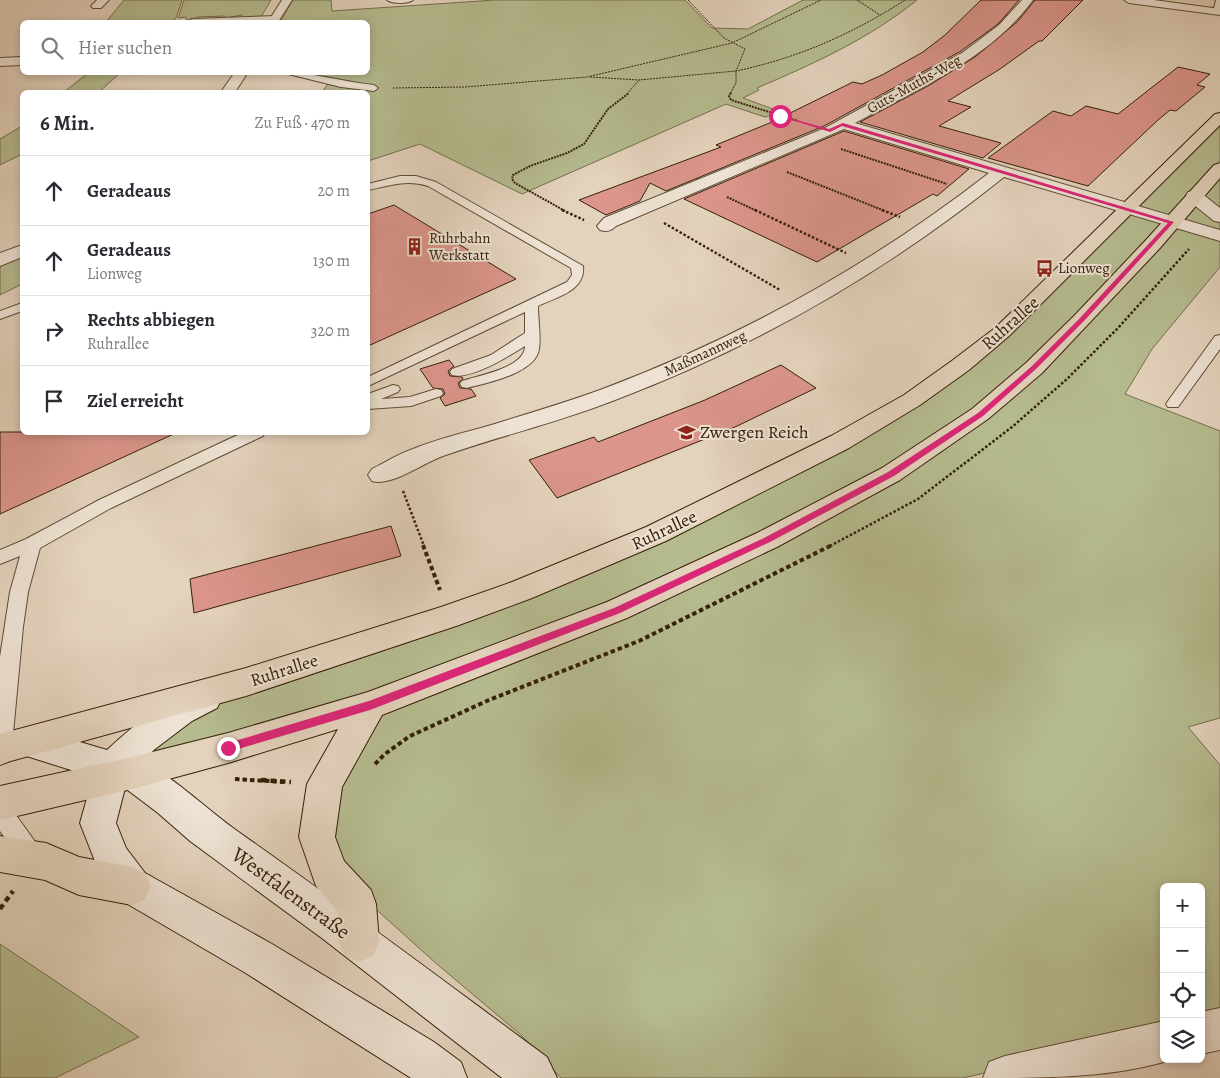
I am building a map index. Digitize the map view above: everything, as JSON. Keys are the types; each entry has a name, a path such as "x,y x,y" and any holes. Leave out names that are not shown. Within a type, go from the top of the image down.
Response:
{"main road":[{"name":"Ruhrallee","path":"7,749 227,687 448,617 589,564 683,521 840,442 912,400 995,338 1130,208 1220,117"},
{"path":"0,804 370,705 617,610 767,540 891,474 980,414 1034,368 1088,313 1220,168"},
{"path":"359,942 357,904 329,873 317,838 325,784 370,705"},
{"path":"17,857 46,862 79,876 132,886"}],"street":[{"path":"274,20 287,0"},
{"name":"Guts-Muths-Weg","path":"606,226 610,222 836,128 966,56 1003,26 1028,0"},
{"path":"1129,0 1218,12"},
{"path":"0,62 20,61"},
{"path":"0,73 20,72"},
{"path":"229,90 240,75"},
{"path":"836,128 1130,208 1220,236"},
{"name":"Maßmannweg","path":"381,474 424,453 522,424 622,390 728,344 874,265 927,228 1000,172"},
{"path":"1194,196 1220,217"},
{"path":"0,260 20,252"},
{"path":"227,687 180,711 143,738 118,772 98,822 113,861 132,886 275,969 419,1057 445,1078"},
{"name":"Westfalenstraße","path":"7,749 118,772 171,801 203,829 359,942 531,1073 535,1078"},
{"path":"1205,1032 1220,1029"},
{"path":"1005,1078 1160,1043"}],"lane":[{"path":"390,0 410,0"},
{"path":"1218,12 1220,0"},
{"path":"298,75 341,84 374,88"},
{"path":"370,186 398,179 421,180 444,189 577,266 578,275 572,284 370,381"},
{"path":"467,384 519,367 528,360 532,350 530,304"},
{"path":"0,315 20,307"},
{"path":"457,372 489,362 505,354 530,336"},
{"path":"1173,404 1220,339"},
{"path":"370,398 393,390"},
{"path":"370,405 411,401 436,393"},
{"path":"0,557 32,544 105,504 252,435"},
{"path":"7,749 13,627 19,592 32,544"},
{"path":"0,812 17,857"}],"path":[{"path":"688,0 724,38 745,49 736,71 736,83 729,96 731,100 836,128"},
{"path":"587,77 732,43 821,0"},
{"path":"857,0 880,15"},
{"path":"374,88 465,87 587,77 639,80 736,71 765,66 798,54 862,26 905,0"},
{"path":"606,226 584,220 556,207 515,183 512,179 513,175 527,166 582,145 594,132 608,108 636,87 639,80"},
{"path":"812,139 974,193"},
{"path":"759,160 927,228"},
{"path":"702,185 822,243 874,265"},
{"path":"642,210 805,304"},
{"path":"411,508 433,568"}],"green space":[{"path":"124,0 182,0 176,18 174,20 108,20"},
{"path":"184,0 271,0 261,17 241,18 242,15 225,18 225,16 197,17 194,20 187,20 186,17 178,18"},
{"path":"293,0 331,0 332,11 495,0 685,0 712,28 748,29 803,0 917,0 860,39 799,70 757,88 759,90 743,98 781,112 765,117 726,104 522,194 420,144 370,160 370,90 324,90 328,84 294,75 370,75 370,20 281,20"},
{"path":"85,75 118,75 101,90 67,90"},
{"path":"1220,119 1220,267 1152,349 1125,394 1220,431 1220,718 1188,727 1220,765 1220,1018 1205,1022 1205,883 1160,883 1160,1032 963,1078 561,1078 521,1035 438,965 331,869 318,837 371,709 770,542 980,413 766,538 371,703 156,764 139,748 191,713 588,566 962,366"},
{"path":"20,127 20,155 0,165 0,139"},
{"path":"20,252 20,285 0,295 0,260"},
{"path":"0,944 139,1037 55,1078 0,1078"}],"building":[{"path":"981,0 1019,0 998,24 961,51 824,126 666,191 650,183 640,201 606,215 579,200 721,147 716,145 772,122 853,82 862,84 882,75 923,52 945,35"},
{"path":"1035,0 1083,0 1042,41 1039,41 1000,69 948,101 971,107 939,126 1001,143 983,158 860,122 928,86 975,57 1017,22"},
{"path":"1178,67 1210,74 1197,85 1205,87 1176,111 1170,110 1158,120 1088,186 988,158 1053,111 1071,116 1086,106 1118,114"},
{"path":"844,131 969,169 937,196 933,194 817,262 684,199"},
{"name":"Ruhrbahn Werkstatt","path":"394,205 516,279 370,345 370,213"},
{"path":"449,360 454,366 448,371 450,376 462,377 463,379 458,383 460,388 471,389 476,396 445,406 440,398 445,394 443,389 433,388 420,369"},
{"name":"Zwergen Reich","path":"781,365 816,388 735,427 557,498 529,460 594,437 598,442 705,400"},
{"path":"0,432 20,432 20,435 171,435 0,514"},
{"path":"391,526 401,556 194,613 190,579"}],"place":[{"name":"Ruhrbahn Werkstatt","path":"415,247"},
{"name":"Lionweg","path":"1044,268"},
{"name":"Zwergen Reich","path":"686,432"}],"route":[{"path":"228,748 370,705 617,610 767,540 891,474 980,414 1034,368 1172,222 842,124 830,131 780,116"}]}
